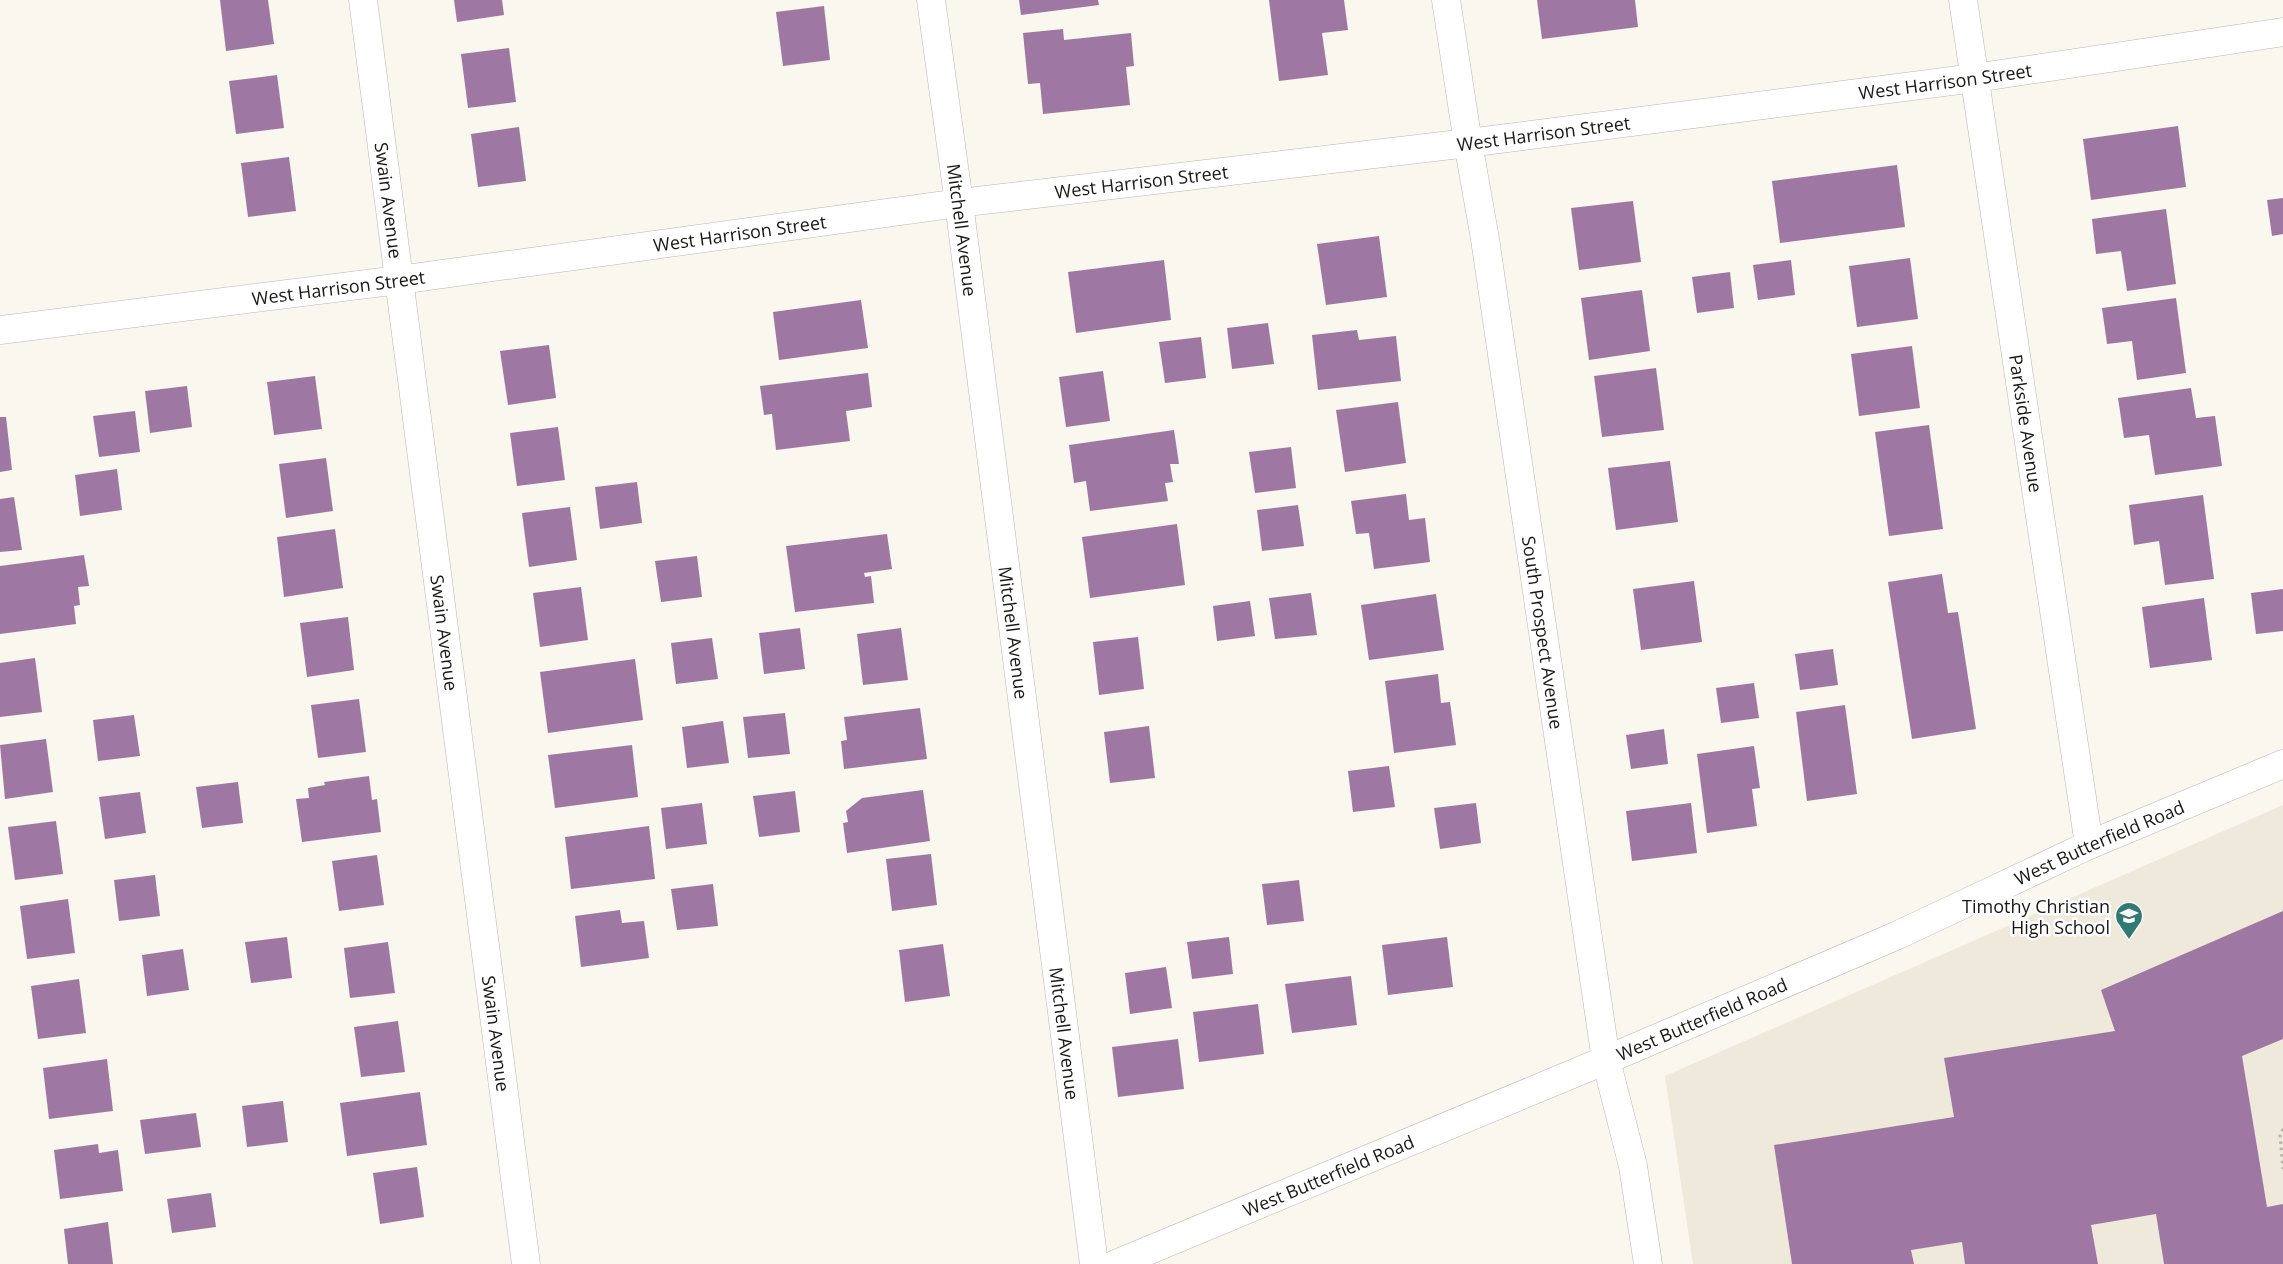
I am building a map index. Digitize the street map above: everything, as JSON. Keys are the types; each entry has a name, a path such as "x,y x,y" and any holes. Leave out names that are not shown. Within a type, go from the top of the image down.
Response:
{"street":[{"name":"Swain Avenue","path":"363,0 526,1264"},
{"name":"Mitchell Avenue","path":"931,0 959,203 1094,1264"},
{"name":"South Prospect Avenue","path":"1446,0 1485,239 1606,1060 1633,1166 1648,1264"},
{"name":"Parkside Avenue","path":"1963,0 2089,846"},
{"name":"West Harrison Street","path":"0,330 399,280 959,203 1468,143 1975,78 2283,32"},
{"name":"West Butterfield Road","path":"1116,1264 1606,1060 1898,935 2089,846 2283,764"}],"path":[{"path":"2283,1129 2280,1135 2283,1169"}],"shaded area":[{"name":"Timothy Christian High School","path":"2283,805 2283,1264 1693,1264 1665,1076"}],"building":[{"path":"220,0 268,0 274,44 226,51"},
{"path":"454,0 502,0 504,15 457,22"},
{"path":"1019,0 1098,0 1099,5 1021,15"},
{"path":"1269,0 1344,0 1348,30 1322,33 1328,75 1279,81"},
{"path":"1537,0 1635,0 1638,27 1542,39"},
{"path":"824,6 830,60 783,66 776,12"},
{"path":"1063,29 1064,40 1131,33 1134,66 1126,67 1130,105 1043,114 1040,83 1028,84 1023,33"},
{"path":"509,48 516,102 468,108 461,54"},
{"path":"277,75 284,128 236,134 229,81"},
{"path":"2178,126 2186,187 2091,200 2083,139"},
{"path":"519,127 526,181 478,187 471,134"},
{"path":"289,157 296,211 248,217 241,163"},
{"path":"1897,165 1905,227 1780,243 1772,181"},
{"path":"2283,198 2283,234 2272,236 2267,200"},
{"path":"1633,201 1641,262 1579,270 1571,208"},
{"path":"2166,209 2176,284 2127,291 2121,251 2096,254 2092,219"},
{"path":"1379,236 1387,297 1326,305 1317,244"},
{"path":"1910,258 1918,319 1857,327 1849,266"},
{"path":"1164,260 1171,320 1076,333 1068,272"},
{"path":"1791,260 1795,295 1758,300 1753,265"},
{"path":"1730,272 1734,308 1697,313 1692,277"},
{"path":"1642,290 1650,351 1589,360 1581,298"},
{"path":"2176,298 2186,373 2137,380 2132,341 2107,344 2102,308"},
{"path":"861,300 868,348 779,360 773,312"},
{"path":"1268,323 1274,364 1232,369 1227,328"},
{"path":"1357,330 1359,340 1396,336 1401,381 1318,390 1312,335"},
{"path":"1201,337 1206,378 1165,383 1159,342"},
{"path":"549,345 556,398 508,405 500,351"},
{"path":"1912,346 1920,408 1859,416 1851,354"},
{"path":"1656,368 1664,430 1602,437 1594,376"},
{"path":"1103,371 1110,421 1066,427 1059,377"},
{"path":"868,373 872,407 846,411 850,441 776,450 772,414 764,415 760,386"},
{"path":"315,376 322,429 274,435 267,382"},
{"path":"187,386 192,427 150,433 145,391"},
{"path":"2191,388 2196,418 2215,416 2222,466 2155,475 2149,435 2124,438 2118,398"},
{"path":"1398,402 1406,463 1345,472 1336,410"},
{"path":"135,411 140,452 99,457 93,416"},
{"path":"0,417 6,417 12,470 0,472"},
{"path":"1929,425 1943,529 1889,536 1875,432"},
{"path":"558,427 565,480 517,486 510,433"},
{"path":"1174,430 1179,464 1170,464 1173,482 1165,483 1168,501 1090,511 1086,481 1074,483 1069,445"},
{"path":"1291,447 1296,488 1255,493 1249,452"},
{"path":"326,458 333,511 286,518 279,464"},
{"path":"1670,461 1678,522 1616,530 1608,468"},
{"path":"117,469 122,510 80,516 75,475"},
{"path":"637,482 642,523 600,529 595,487"},
{"path":"1406,494 1409,520 1425,518 1430,562 1374,569 1369,533 1356,534 1351,501"},
{"path":"2203,495 2214,579 2165,585 2159,541 2134,545 2129,505"},
{"path":"14,497 22,550 0,552 0,499"},
{"path":"1298,505 1304,546 1262,551 1257,510"},
{"path":"570,507 577,560 529,567 522,513"},
{"path":"1177,524 1185,585 1090,598 1082,537"},
{"path":"335,529 343,588 284,597 277,537"},
{"path":"887,534 892,569 864,573 865,577 871,576 874,603 795,612 786,546"},
{"path":"84,555 89,586 78,587 80,605 74,606 76,624 0,634 0,566"},
{"path":"697,556 702,597 661,602 655,561"},
{"path":"1942,574 1948,613 1958,612 1976,729 1912,739 1888,582"},
{"path":"1694,581 1702,642 1641,650 1633,589"},
{"path":"581,587 588,640 540,647 533,593"},
{"path":"2283,589 2283,631 2256,634 2251,593"},
{"path":"1311,593 1317,635 1275,639 1269,598"},
{"path":"1436,594 1444,650 1369,660 1361,605"},
{"path":"2204,598 2212,660 2150,668 2142,607"},
{"path":"1250,601 1255,636 1217,641 1213,606"},
{"path":"348,617 354,670 307,677 300,623"},
{"path":"800,628 805,669 764,674 759,633"},
{"path":"901,628 908,680 863,685 857,634"},
{"path":"1138,637 1144,689 1099,695 1093,642"},
{"path":"712,638 718,679 676,684 671,643"},
{"path":"1833,649 1838,685 1800,690 1795,654"},
{"path":"35,658 42,712 0,717 0,663"},
{"path":"635,659 643,720 548,733 540,672"},
{"path":"1438,674 1441,703 1450,702 1456,745 1394,753 1385,681"},
{"path":"1754,683 1759,718 1721,723 1716,688"},
{"path":"359,699 366,752 318,758 311,705"},
{"path":"1845,705 1857,794 1807,801 1796,712"},
{"path":"920,708 927,759 844,769 841,741 847,740 844,717"},
{"path":"785,713 790,754 748,758 743,717"},
{"path":"134,715 140,756 98,761 93,720"},
{"path":"723,721 729,763 687,768 682,727"},
{"path":"1149,726 1155,778 1110,783 1104,732"},
{"path":"1664,729 1668,764 1631,769 1626,735"},
{"path":"46,739 53,792 5,799 0,745"},
{"path":"632,745 638,797 555,808 548,755"},
{"path":"1754,746 1760,788 1752,789 1757,826 1707,833 1697,754"},
{"path":"1389,766 1395,807 1353,812 1348,771"},
{"path":"369,776 372,800 377,799 381,832 302,842 296,799 309,798 308,788 325,785 324,782"},
{"path":"238,782 243,823 202,828 196,787"},
{"path":"923,790 930,841 847,853 843,823 848,822 846,811 862,798"},
{"path":"795,791 800,832 759,837 753,796"},
{"path":"140,792 146,833 105,839 99,797"},
{"path":"702,803 707,844 666,849 661,808"},
{"path":"1476,803 1481,843 1440,849 1434,808"},
{"path":"1691,803 1697,853 1632,861 1626,811"},
{"path":"56,821 63,874 15,880 8,827"},
{"path":"649,826 655,879 571,889 565,837"},
{"path":"931,854 937,905 892,911 886,859"},
{"path":"377,855 384,905 339,911 332,861"},
{"path":"155,875 160,916 119,921 114,880"},
{"path":"1299,880 1304,921 1267,925 1262,884"},
{"path":"713,884 718,926 677,930 671,889"},
{"path":"68,899 75,953 27,959 20,906"},
{"path":"620,910 622,923 644,921 649,958 581,967 575,916"},
{"path":"2283,911 2283,1039 2242,1056 2267,1207 2283,1204 2283,1264 2164,1264 2156,1214 2091,1225 2098,1264 1965,1264 1962,1242 1911,1250 1914,1264 1792,1264 1774,1145 1954,1117 1944,1058 2115,1031 2101,990"},
{"path":"287,937 292,978 251,983 245,942"},
{"path":"1229,937 1233,974 1192,979 1187,942"},
{"path":"1447,937 1453,987 1388,995 1382,945"},
{"path":"388,942 395,993 350,998 344,948"},
{"path":"943,944 950,996 905,1002 899,950"},
{"path":"183,949 189,990 147,996 142,955"},
{"path":"1166,967 1172,1008 1130,1014 1125,973"},
{"path":"1351,976 1357,1025 1292,1033 1285,984"},
{"path":"79,979 86,1033 38,1039 31,986"},
{"path":"1258,1004 1264,1054 1199,1062 1193,1012"},
{"path":"398,1021 405,1072 361,1077 354,1027"},
{"path":"1178,1039 1184,1089 1118,1097 1112,1047"},
{"path":"107,1059 113,1111 49,1119 43,1068"},
{"path":"420,1092 427,1145 347,1156 340,1103"},
{"path":"283,1101 288,1142 247,1147 242,1106"},
{"path":"196,1113 201,1147 145,1154 140,1120"},
{"path":"98,1144 99,1153 118,1150 123,1191 60,1199 54,1150"},
{"path":"417,1167 424,1217 380,1224 373,1173"},
{"path":"211,1193 216,1227 172,1233 167,1199"},
{"path":"108,1222 113,1264 68,1264 64,1229"}],"place":[{"name":"Timothy Christian High School","path":"2129,940"}]}
